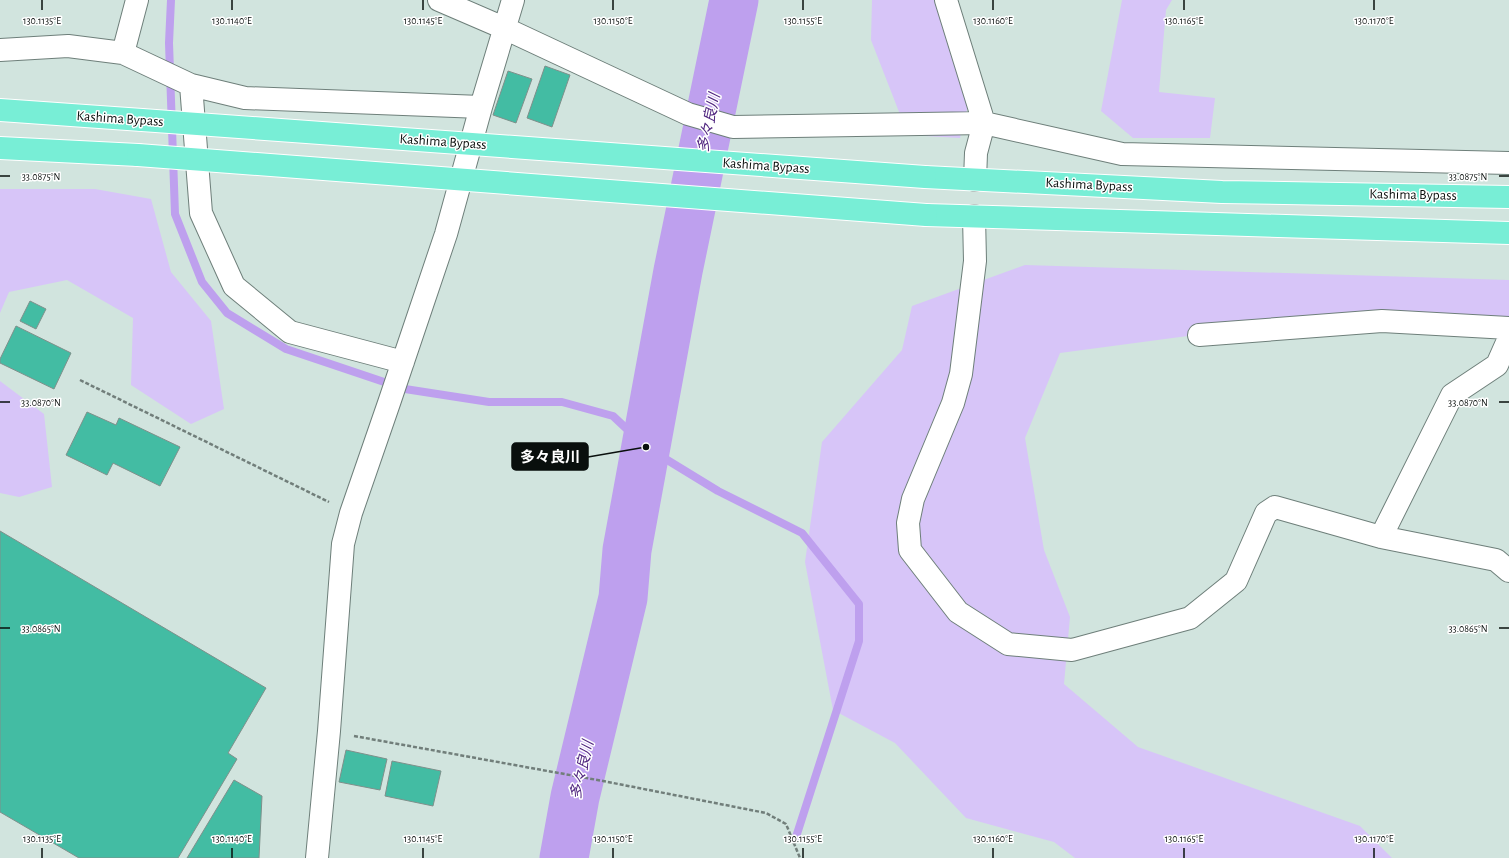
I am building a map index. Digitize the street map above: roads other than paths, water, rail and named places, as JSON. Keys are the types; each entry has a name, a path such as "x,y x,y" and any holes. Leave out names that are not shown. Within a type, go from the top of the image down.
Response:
{"highway":[{"name":"Kashima Bypass","path":"0,110 975,180 1222,192 1509,197"},
{"path":"0,148 138,155 926,215 1509,233"}],"street":[{"path":"123,53 137,0"},
{"path":"439,0 504,28 688,114 733,127 984,123 1122,154 1509,163"},
{"path":"316,858 329,731 343,544 351,513 446,234 480,107 513,0"},
{"path":"946,0 984,123 976,153 975,180"},
{"path":"0,50 68,46 123,53 191,85 245,98 480,107"},
{"path":"191,85 201,213 234,286 290,332 402,362"},
{"path":"974,216 975,261 961,374 953,403 913,500 908,523 910,550 958,612 1008,644 1072,650 1190,618 1236,581 1266,513 1275,507 1381,537 1496,560 1509,571"},
{"path":"1199,335 1382,321 1509,328"},
{"path":"1381,537 1452,395 1497,365 1509,338"}],"waterway":[{"path":"171,0 169,43 175,214 202,282 227,313 286,349 405,389 489,402 562,402 613,416 646,447 718,491 802,533 859,604 859,641 796,837"},
{"name":"多々良川","path":"564,858 575,797 623,598 627,550 678,271 734,0"}],"place":[{"name":"多々良川","path":"646,447"}]}
